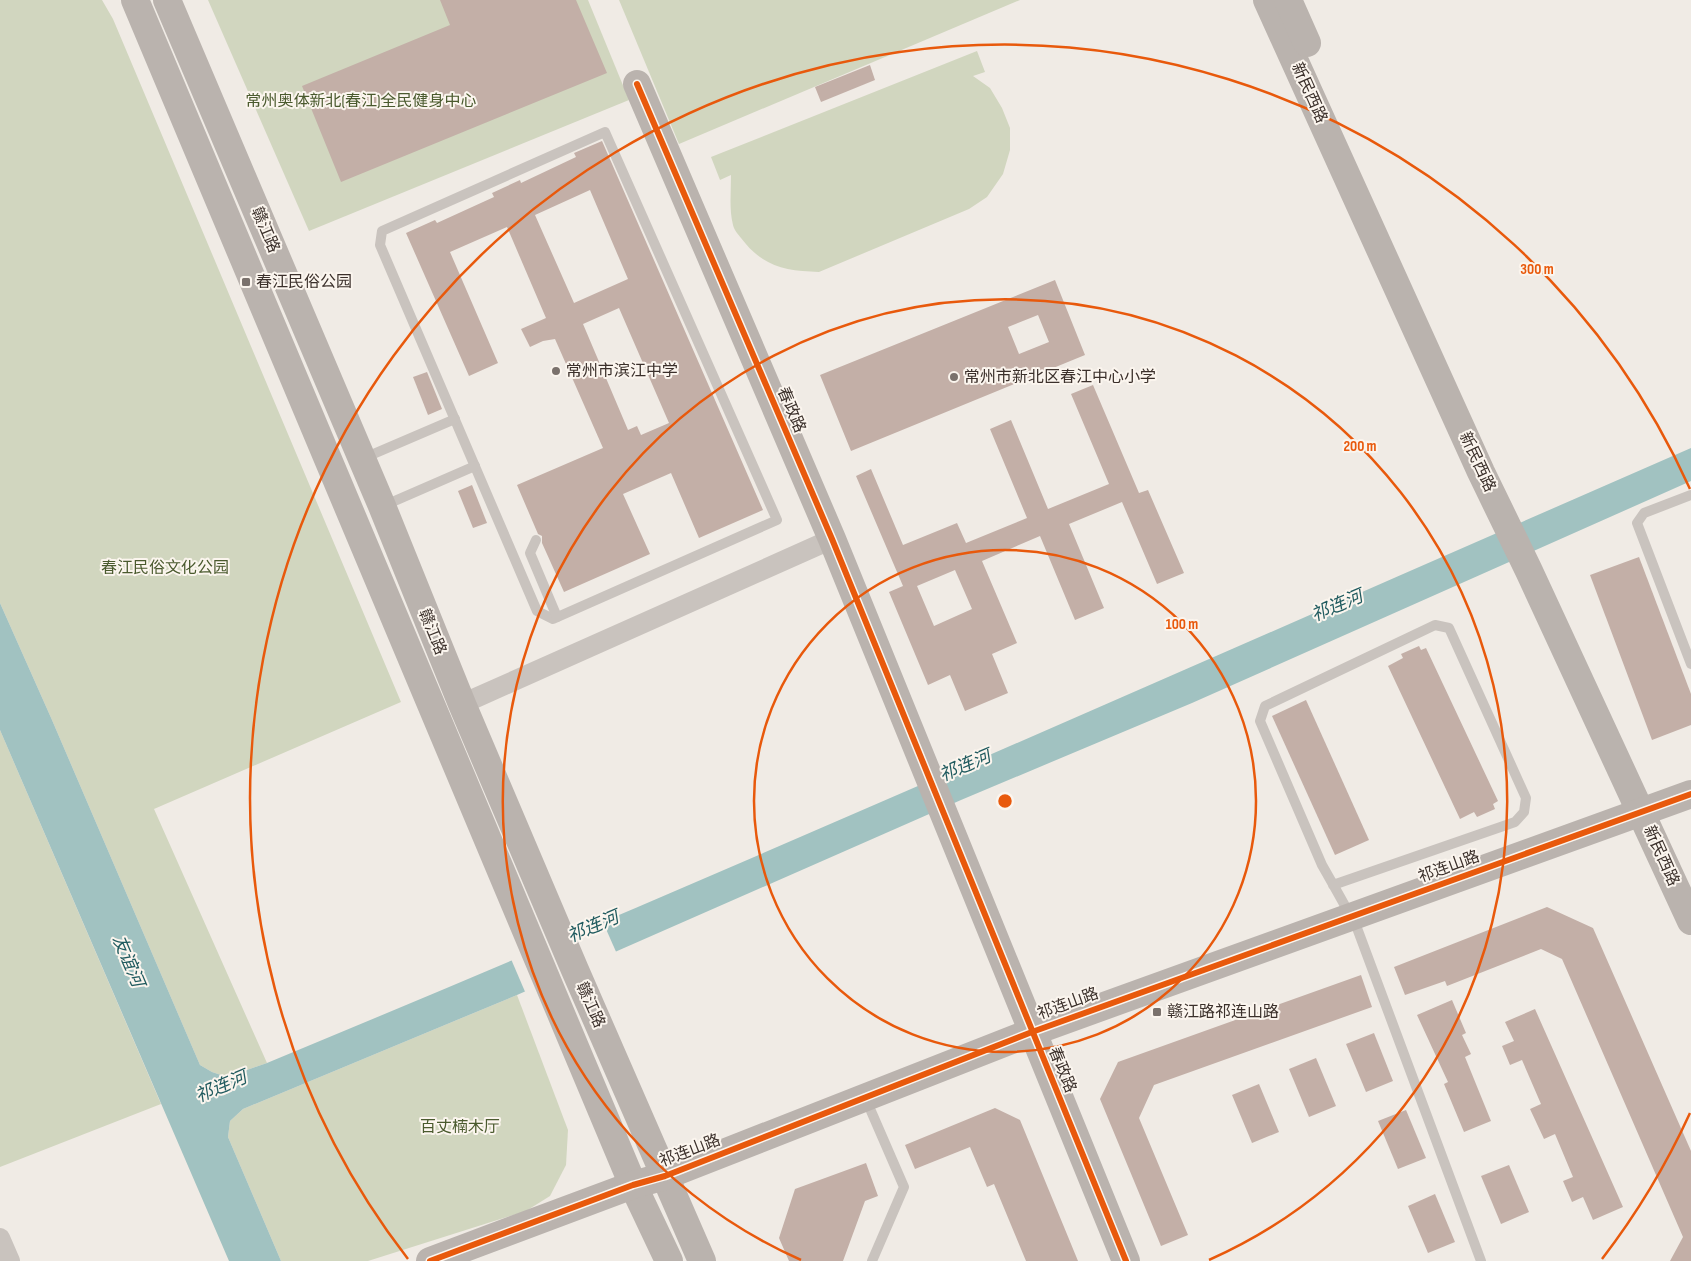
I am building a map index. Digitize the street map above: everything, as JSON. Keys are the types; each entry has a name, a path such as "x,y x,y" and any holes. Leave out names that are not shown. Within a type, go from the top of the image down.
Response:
{"street":[{"name":"赣江路","path":"135,0 637,1193 669,1261"},
{"name":"赣江路","path":"167,0 382,506 462,704 574,970 702,1261"},
{"name":"新民西路","path":"1267,0 1537,568 1650,815 1691,921"},
{"name":"新民西路","path":"1288,0 1508,508"},
{"name":"春政路","path":"637,84 832,539 1126,1261"},
{"path":"462,704 832,539"},
{"name":"祁连山路","path":"1650,815 1691,794"},
{"name":"祁连山路","path":"668,1184 1035,1039 1650,815 1691,805"},
{"name":"新民西路","path":"1650,815 1691,886"},
{"name":"祁连山路","path":"430,1261 668,1184 870,1111 1035,1039"},
{"name":"祁连山路","path":"475,1261 637,1193"},
{"path":"0,1238 10,1261"}],"lane":[{"path":"605,132 777,520 553,619 537,611 455,419 380,245 382,231 605,132"},
{"path":"362,459 455,419"},
{"path":"382,506 475,466"},
{"path":"1691,496 1644,513 1637,524 1691,664"},
{"path":"536,540 530,553 557,617"},
{"path":"1333,885 1515,822 1524,812 1526,798 1449,628 1435,625 1265,706 1260,721 1318,856 1333,885 1354,922 1481,1261"},
{"path":"870,1111 904,1187 872,1261"}],"green space":[{"name":"春江民俗文化公园","path":"0,0 102,0 113,19 401,702 154,809 267,1063 227,1077 212,1072 200,1065 0,603"},
{"name":"常州奥体新北(春江)全民健身中心","path":"208,0 588,0 629,100 309,231"},
{"path":"619,0 1020,0 679,144"},
{"path":"977,51 985,72 973,76 990,88 1002,108 1010,128 1010,150 1003,174 987,197 969,209 819,272 776,266 749,248 734,227 730,200 731,175 720,180 711,157"},
{"path":"0,730 161,1104 0,1167"},
{"name":"百丈楠木厅","path":"517,995 568,1130 566,1165 550,1196 526,1211 368,1261 281,1261 228,1137 230,1121 243,1109"}],"water":[{"path":"1691,448 1691,481 1192,703 961,800 517,995 243,1109 230,1121 228,1137 281,1261 229,1261 0,730 0,603 200,1065 212,1072 227,1077 267,1063 803,836"}],"pier":[{"path":"602,920 617,954 526,994 511,959"}],"building":[{"path":"440,0 576,0 607,73 341,182 302,86 450,25"},
{"path":"870,65 875,80 821,102 815,87"},
{"path":"602,141 763,510 699,538 671,473 623,494 650,554 564,592 542,543 542,536 538,534 517,485 603,448 555,339 543,341 530,347 521,329 546,318 507,227 450,252 498,363 469,376 406,233 435,220 437,223 494,197 492,193 520,180 521,183 576,157 574,153","holes":["590,190 628,279 574,303 535,215","619,308 669,423 641,435 637,426 628,430 583,324"]},
{"path":"1055,280 1085,355 851,451 820,375","holes":["1038,315 1049,342 1019,354 1008,327"]},
{"path":"427,372 442,409 428,415 413,377"},
{"path":"1093,385 1139,493 1148,490 1184,573 1157,584 1122,502 1069,524 1104,608 1075,620 1040,536 982,561 1017,643 992,654 1008,693 965,711 950,675 928,685 889,592 903,586 856,476 871,469 903,545 957,523 966,543 1027,518 990,429 1011,420 1048,509 1109,484 1071,394","holes":["955,570 972,609 934,626 917,586"]},
{"path":"472,485 487,523 473,528 458,491"},
{"path":"1639,557 1691,694 1691,725 1652,740 1590,575"},
{"path":"1419,646 1421,650 1426,648 1498,801 1493,804 1495,809 1477,817 1474,812 1460,819 1388,666 1403,658 1401,654"},
{"path":"1306,700 1369,840 1335,855 1272,716"},
{"path":"1547,907 1593,928 1691,1151 1691,1261 1670,1261 1683,1237 1562,959 1541,949 1447,986 1445,981 1405,995 1394,967"},
{"path":"1361,975 1372,1007 1154,1085 1139,1118 1188,1235 1161,1246 1100,1099 1118,1062"},
{"path":"1452,1000 1466,1033 1462,1035 1471,1054 1465,1057 1491,1121 1464,1132 1444,1084 1448,1082 1417,1015"},
{"path":"1535,1009 1623,1207 1593,1220 1583,1197 1572,1202 1563,1181 1573,1177 1555,1134 1544,1139 1530,1109 1541,1104 1522,1060 1510,1065 1502,1046 1514,1041 1505,1022"},
{"path":"1374,1033 1393,1081 1366,1092 1346,1044"},
{"path":"1316,1058 1336,1106 1309,1117 1289,1069"},
{"path":"1259,1084 1279,1132 1252,1143 1232,1095"},
{"path":"995,1108 1020,1120 1078,1261 1026,1261 994,1184 987,1187 970,1147 915,1169 905,1145"},
{"path":"1406,1110 1426,1158 1398,1169 1378,1121"},
{"path":"866,1163 878,1196 865,1201 843,1261 789,1261 779,1238 795,1189"},
{"path":"1509,1165 1529,1212 1501,1224 1481,1176"},
{"path":"1435,1194 1455,1242 1428,1253 1408,1206"}],"cycle path":[{"path":"637,84 832,539 1126,1261"},
{"path":"430,1261 633,1185 665,1176 1032,1032 1691,794"}],"place":[{"name":"春江民俗公园","path":"246,282"},
{"name":"常州市滨江中学","path":"556,371"},
{"name":"常州市新北区春江中心小学","path":"954,377"},
{"name":"赣江路祁连山路","path":"1157,1012"}],"water label":[{"name":"祁连河","path":"1337,606"},
{"name":"祁连河","path":"965,766"},
{"name":"祁连河","path":"593,927"},
{"name":"友谊河","path":"128,961"},
{"name":"祁连河","path":"221,1087"}]}
